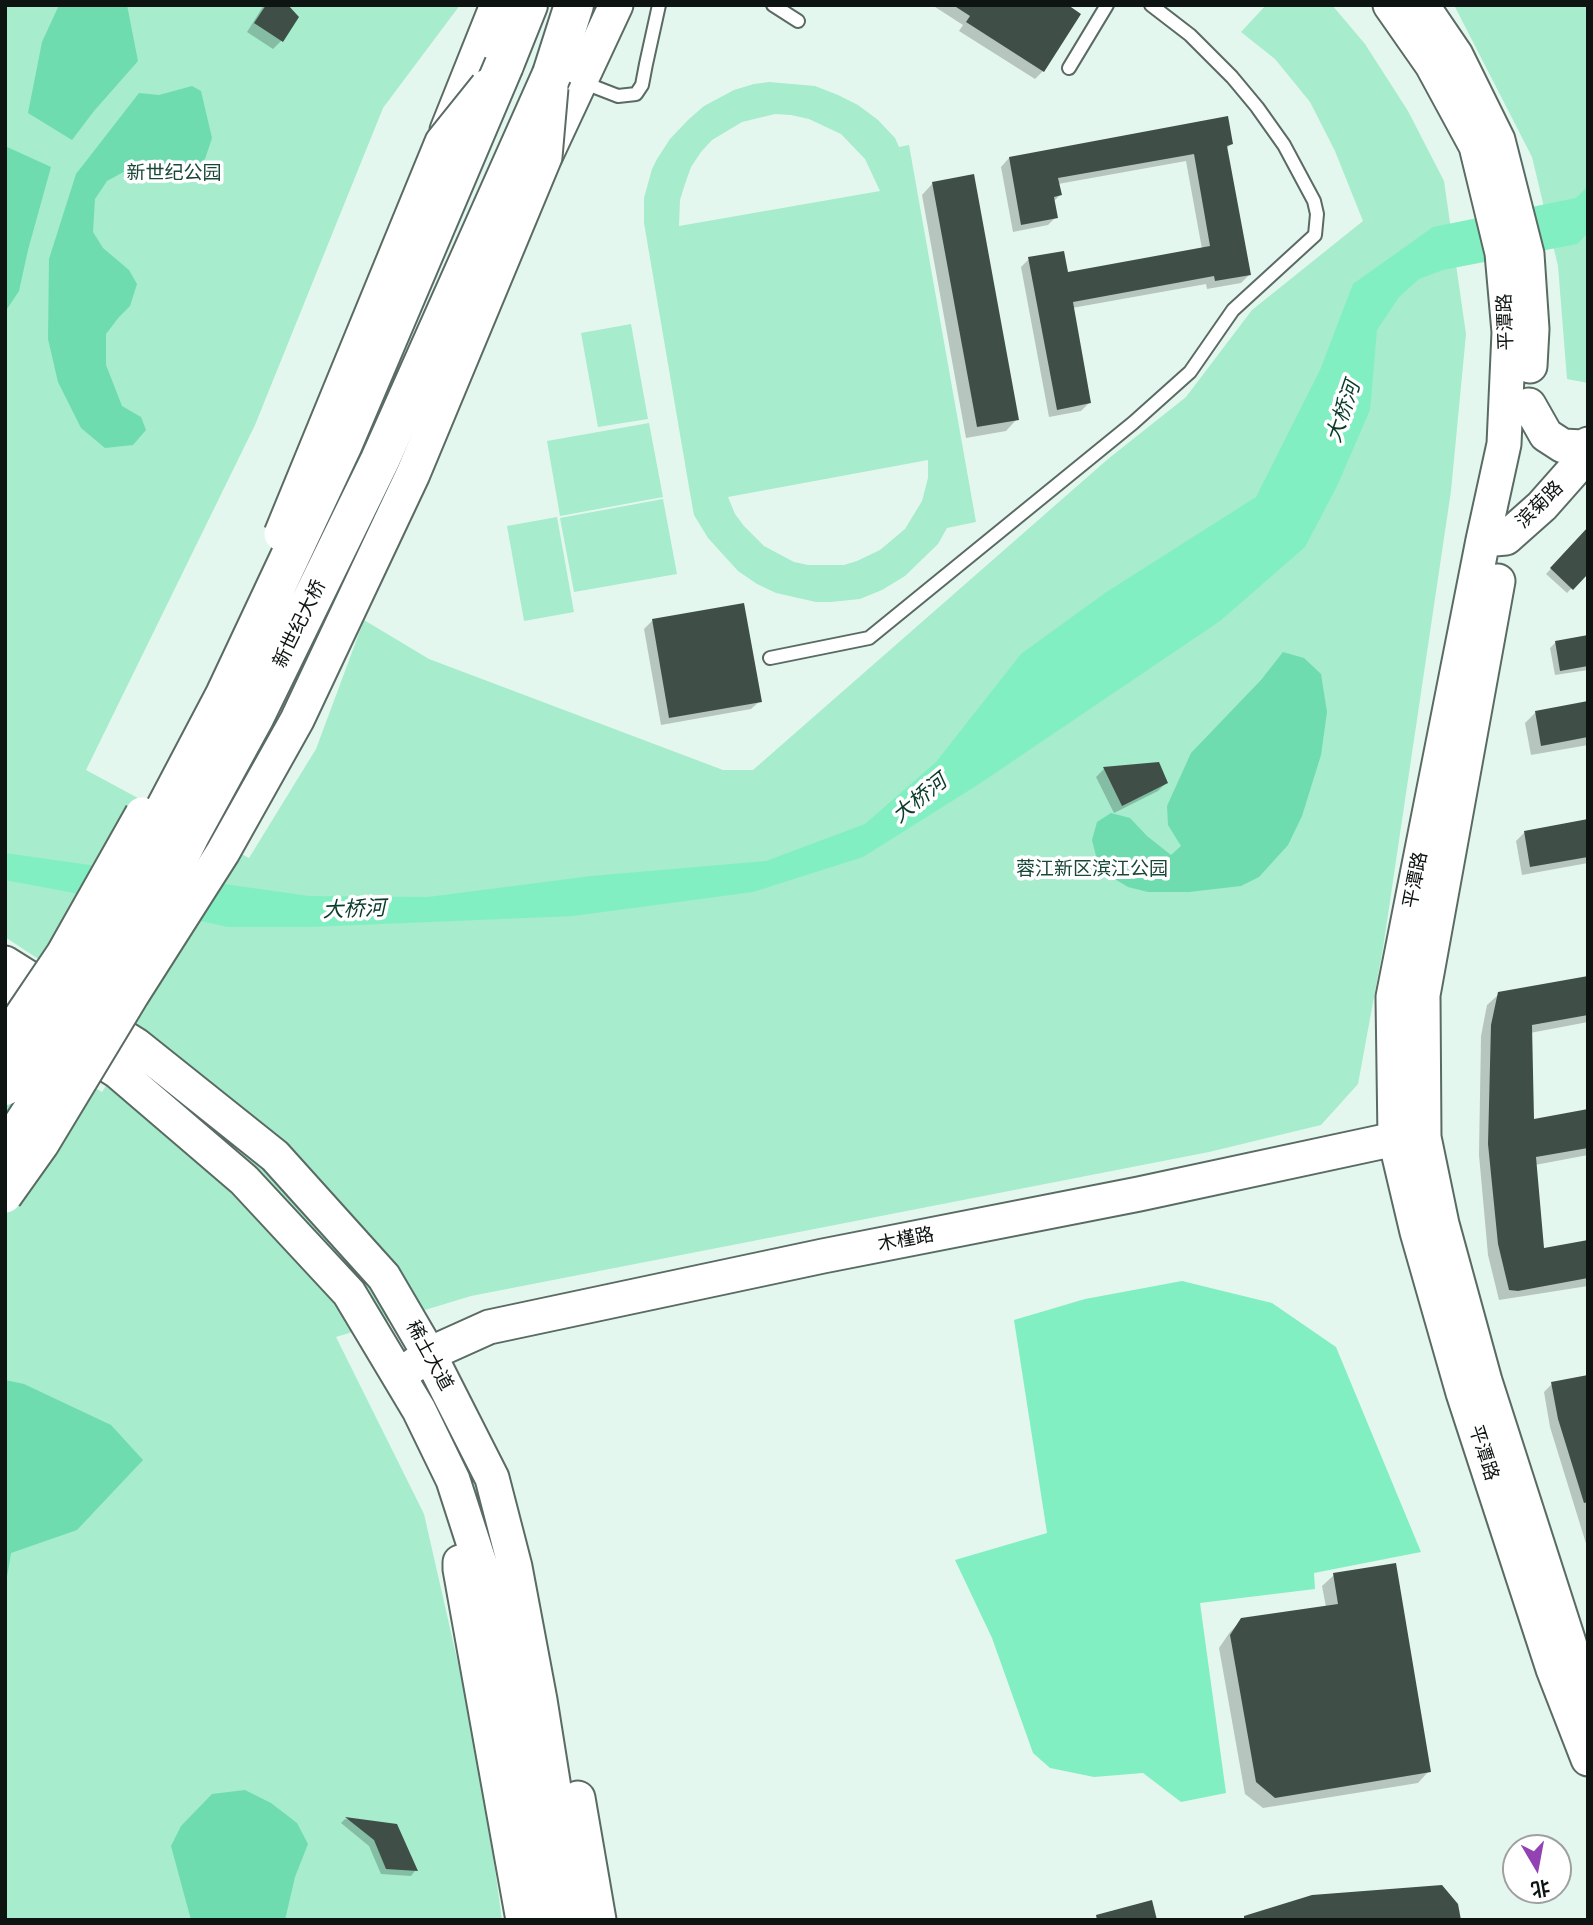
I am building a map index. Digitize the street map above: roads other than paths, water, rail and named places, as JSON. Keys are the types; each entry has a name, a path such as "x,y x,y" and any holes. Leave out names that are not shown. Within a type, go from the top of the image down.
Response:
{"highway":[{"name":"新世纪大桥","path":"5,1086 84,963 225,695 342,446 528,5"},
{"name":"新世纪大桥","path":"5,1152 118,979 190,835 254,718 567,78 574,5"}],"street":[{"path":"5,1041 62,954 227,663 327,426 496,5"},
{"path":"442,142 504,65 510,5"},
{"path":"5,1196 42,1144 223,852 297,720 413,474 545,158 567,78 605,5"},
{"path":"567,78 616,5"},
{"name":"平潭路","path":"1390,5 1487,143"},
{"name":"平潭路","path":"1422,5 1456,55 1487,143 1502,253 1520,331 1529,405 1527,443 1495,539 1393,997 1410,1138 1417,1232 1463,1393 1553,1669 1588,1759"},
{"name":"平潭路","path":"1495,539 1504,444 1520,331"},
{"path":"1529,405 1546,435 1563,446 1583,447 1588,444"},
{"name":"滨菊路","path":"1495,539 1542,506 1588,454"},
{"name":"稀土大道","path":"5,963 136,1045 275,1156 384,1277 429,1354 494,1483 515,1567 540,1700 575,1920"},
{"name":"稀土大道","path":"5,999 118,1072 244,1180 349,1293 399,1376 453,1480 484,1576 512,1705 548,1920"},
{"name":"平潭路","path":"1410,1138 1442,1224 1485,1381 1575,1661 1588,1692"},
{"name":"木槿路","path":"399,1376 429,1354 489,1327 823,1256 1410,1138"},
{"path":"494,1483 528,1540 546,1609 599,1920"},
{"path":"462,1511 460,1569 523,1920"}],"lane":[{"path":"567,78 618,96 636,94 642,85 659,5"},
{"path":"773,5 798,21"},
{"path":"1069,68 1107,5"},
{"path":"770,658 869,638 1133,424 1190,372 1233,310 1315,235 1317,214 1314,201 1284,145 1257,107 1232,77 1190,35 1151,5"}],"water":[{"name":"大桥河","path":"1588,186 1588,233 1577,244 1443,270 1419,279 1399,297 1377,330 1370,410 1337,486 1305,547 1220,621 979,784 863,857 753,892 573,916 311,927 228,927 5,880 5,853 309,896 428,897 591,876 766,861 865,824 936,762 1021,654 1105,593 1256,497 1320,370 1353,284 1433,227 1576,198"},
{"path":"1182,1281 1272,1303 1336,1347 1421,1552 1314,1573 1315,1589 1200,1603 1226,1793 1181,1802 1143,1773 1094,1777 1050,1768 1033,1753 992,1638 955,1560 1047,1533 1014,1320 1085,1299"}],"park label":[{"name":"新世纪公园","path":"174,174"},
{"name":"蓉江新区滨江公园","path":"1092,870"}]}
